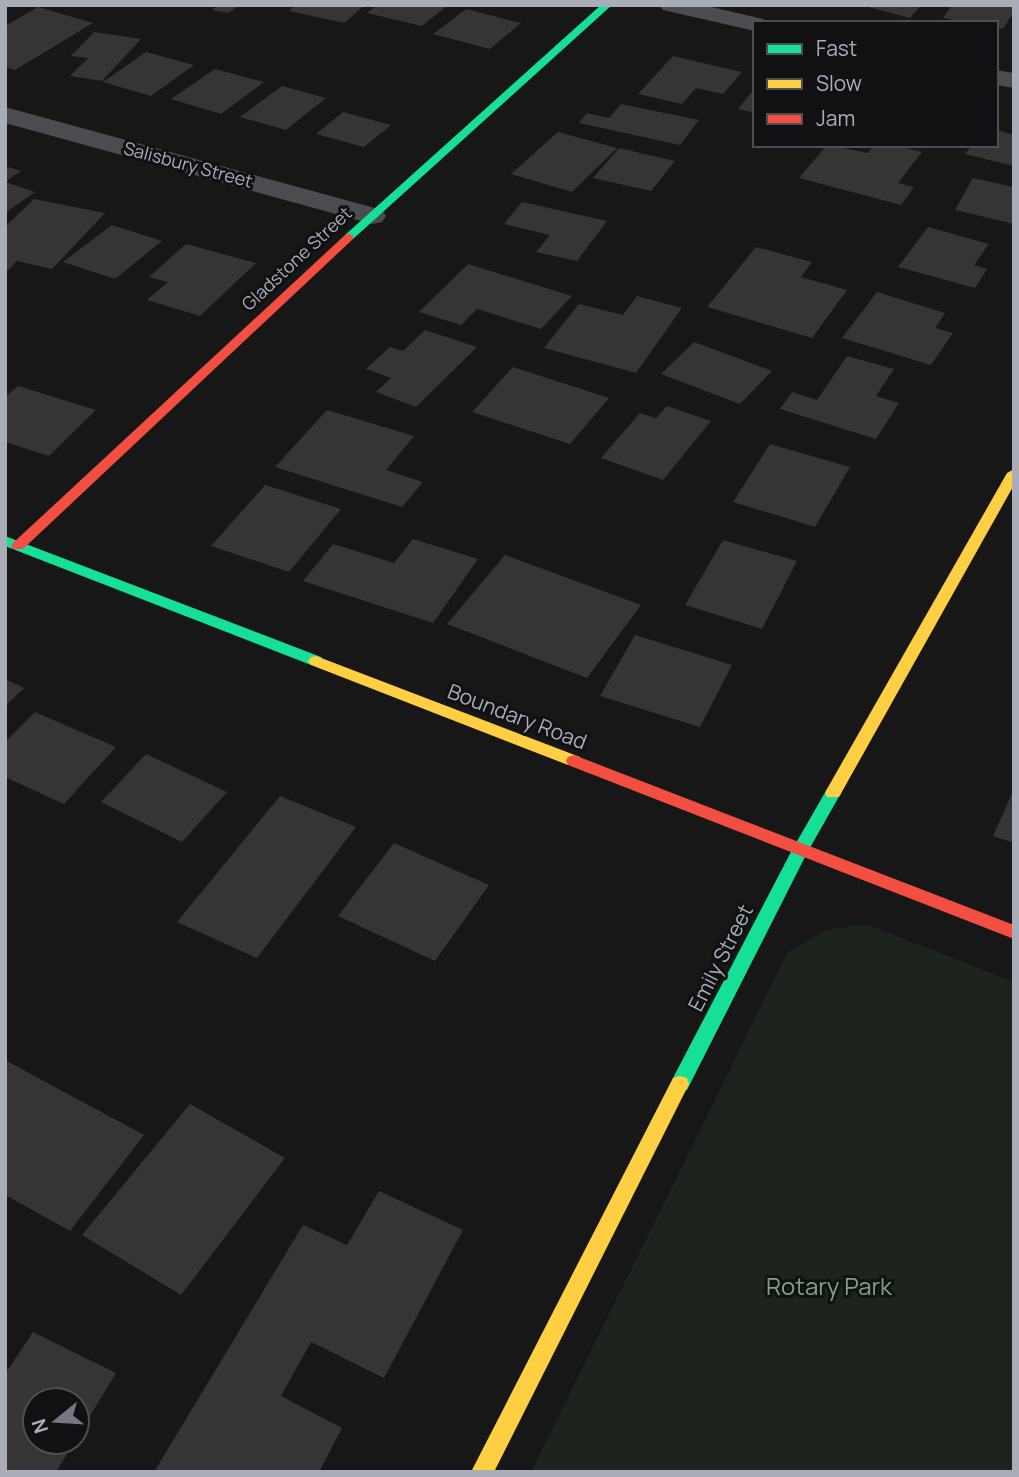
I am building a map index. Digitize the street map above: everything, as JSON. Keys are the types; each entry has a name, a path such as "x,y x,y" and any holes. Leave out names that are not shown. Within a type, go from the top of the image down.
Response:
{"street":[{"name":"Gladstone Street","path":"12,544 607,5"},
{"path":"671,5 753,24"},
{"name":"Salisbury Street","path":"5,115 372,216"},
{"name":"Emily Street","path":"482,1472 800,850 1014,473"},
{"name":"Boundary Road","path":"12,544 1014,932"}],"green space":[{"name":"Rotary Park","path":"866,924 1014,982 1014,1472 531,1472 788,952 826,930"}],"building":[{"path":"218,5 239,5 229,13 212,10"},
{"path":"295,5 365,5 344,23 289,11"},
{"path":"377,5 448,5 422,26 367,13"},
{"path":"861,5 921,5 910,18"},
{"path":"952,5 1014,5 1014,11 1003,29 998,28 998,21 959,21 943,18"},
{"path":"38,7 93,23 15,70 5,67 5,26"},
{"path":"466,9 521,23 490,49 433,34"},
{"path":"94,32 141,39 102,81 70,76 88,58 71,56"},
{"path":"146,52 194,65 151,96 103,82"},
{"path":"673,56 742,72 723,94 696,88 682,104 638,94"},
{"path":"215,69 264,82 221,114 171,99"},
{"path":"282,86 326,98 286,130 240,117"},
{"path":"753,90 753,113 738,109"},
{"path":"621,104 699,120 680,145 579,123 587,113 609,118"},
{"path":"343,112 391,125 364,147 316,134"},
{"path":"998,131 1014,135 1014,166 965,154 970,147 998,147"},
{"path":"558,132 617,148 572,192 511,174"},
{"path":"825,147 868,153 872,147 902,147 922,152 898,183 914,187 901,205 799,178"},
{"path":"619,148 675,161 651,191 593,178"},
{"path":"5,166 21,171 5,182"},
{"path":"973,178 1014,187 1014,224 955,210"},
{"path":"5,182 35,192 5,213"},
{"path":"34,199 105,213 52,269 17,261 5,270 5,227"},
{"path":"522,202 607,221 577,261 536,252 550,235 504,224"},
{"path":"112,225 162,241 115,279 63,262"},
{"path":"928,227 989,244 974,265 987,269 975,288 898,267"},
{"path":"186,244 256,263 200,316 147,300 168,282 149,277"},
{"path":"756,247 812,262 801,277 847,290 812,338 707,307"},
{"path":"468,264 572,296 541,329 477,309 461,325 419,312"},
{"path":"877,292 945,313 935,328 953,333 931,365 842,338"},
{"path":"637,296 682,308 636,373 544,348 579,304 623,315"},
{"path":"425,330 477,347 416,407 376,392 391,378 366,369 390,347 403,351"},
{"path":"694,342 772,371 740,404 661,374"},
{"path":"847,356 894,369 876,396 899,403 876,439 780,409 792,392 817,400"},
{"path":"513,367 609,398 570,444 472,412"},
{"path":"18,386 96,410 49,456 5,442 5,397"},
{"path":"667,406 711,421 663,480 601,458 640,413 656,418"},
{"path":"327,410 414,436 386,470 423,482 402,507 275,467"},
{"path":"770,444 850,467 815,527 733,502"},
{"path":"265,485 341,509 289,572 211,546"},
{"path":"413,539 478,559 433,623 303,581 333,544 394,563"},
{"path":"723,540 797,561 762,629 685,605"},
{"path":"505,555 641,605 587,678 447,624"},
{"path":"635,635 732,665 700,727 600,696"},
{"path":"5,679 24,688 5,706"},
{"path":"35,712 116,747 64,804 5,777 5,742"},
{"path":"146,754 227,792 182,842 101,802"},
{"path":"1014,789 1014,843 993,836"},
{"path":"280,796 356,827 257,958 177,922"},
{"path":"394,843 489,885 435,961 338,916"},
{"path":"5,1060 144,1135 70,1231 5,1195"},
{"path":"190,1104 285,1158 181,1295 82,1235"},
{"path":"379,1191 463,1230 384,1378 311,1342 281,1396 342,1428 319,1472 154,1472 303,1225 347,1245"},
{"path":"33,1332 116,1373 91,1414 91,1386 21,1386 21,1456 66,1456 56,1472 5,1472 5,1374"}],"traffic: fast":[{"path":"349,237 607,5"},
{"path":"5,541 316,661"},
{"path":"680,1084 800,850 833,793"}],"traffic: slow":[{"path":"833,793 1014,473"},
{"path":"316,661 574,761"},
{"path":"482,1472 680,1084"}],"traffic: jam":[{"path":"18,546 349,237"},
{"path":"574,761 1014,932"}]}
